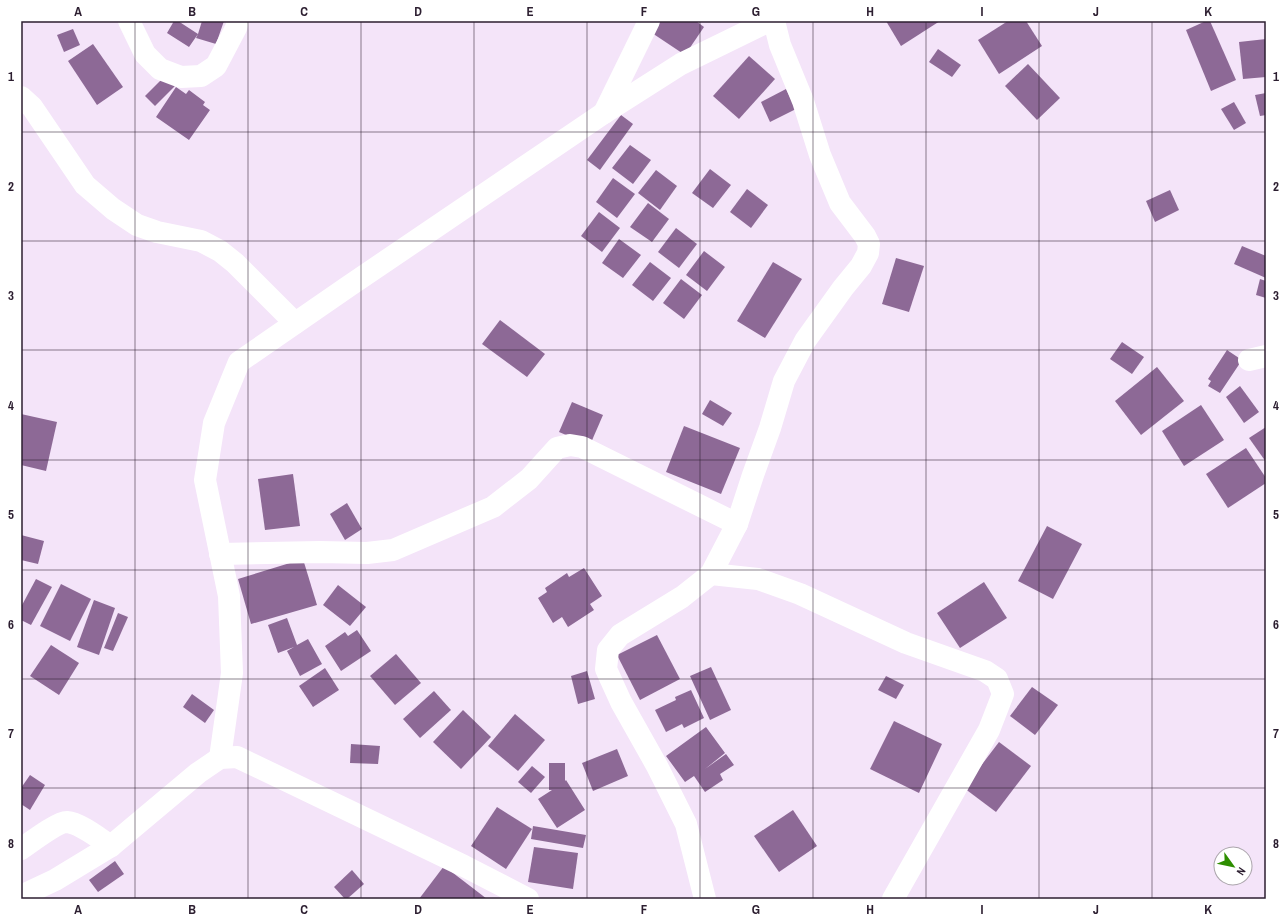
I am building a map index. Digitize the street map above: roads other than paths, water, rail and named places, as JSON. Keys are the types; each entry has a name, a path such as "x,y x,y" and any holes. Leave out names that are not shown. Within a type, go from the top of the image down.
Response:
{"street":[{"path":"129,21 145,54 160,69 181,78 201,76 216,66 236,28 238,21"},
{"path":"604,114 649,21"},
{"path":"220,758 232,673 229,596 205,480 214,423 239,362 604,114 681,64 769,21"},
{"path":"705,899 686,824 657,766 621,702 606,669 608,650 620,635 682,597 711,574 737,524 770,428 784,381 805,341 843,288 861,266 868,253 869,244 865,236 840,202 820,155 803,101 780,45 774,21"},
{"path":"21,97 32,107 85,185 113,209 137,225 157,232 201,241 220,251 235,262 295,323"},
{"path":"220,554 320,552 367,554 394,550 492,507 528,480 557,448 570,445 582,447 737,524"},
{"path":"711,574 758,579 800,594 906,643 986,671 997,679 1003,694 989,730 892,899"},
{"path":"21,896 55,880 111,846 198,773 220,758 237,757 464,866 528,899"},
{"path":"21,849 52,828 66,822 78,825 111,846"}]}
